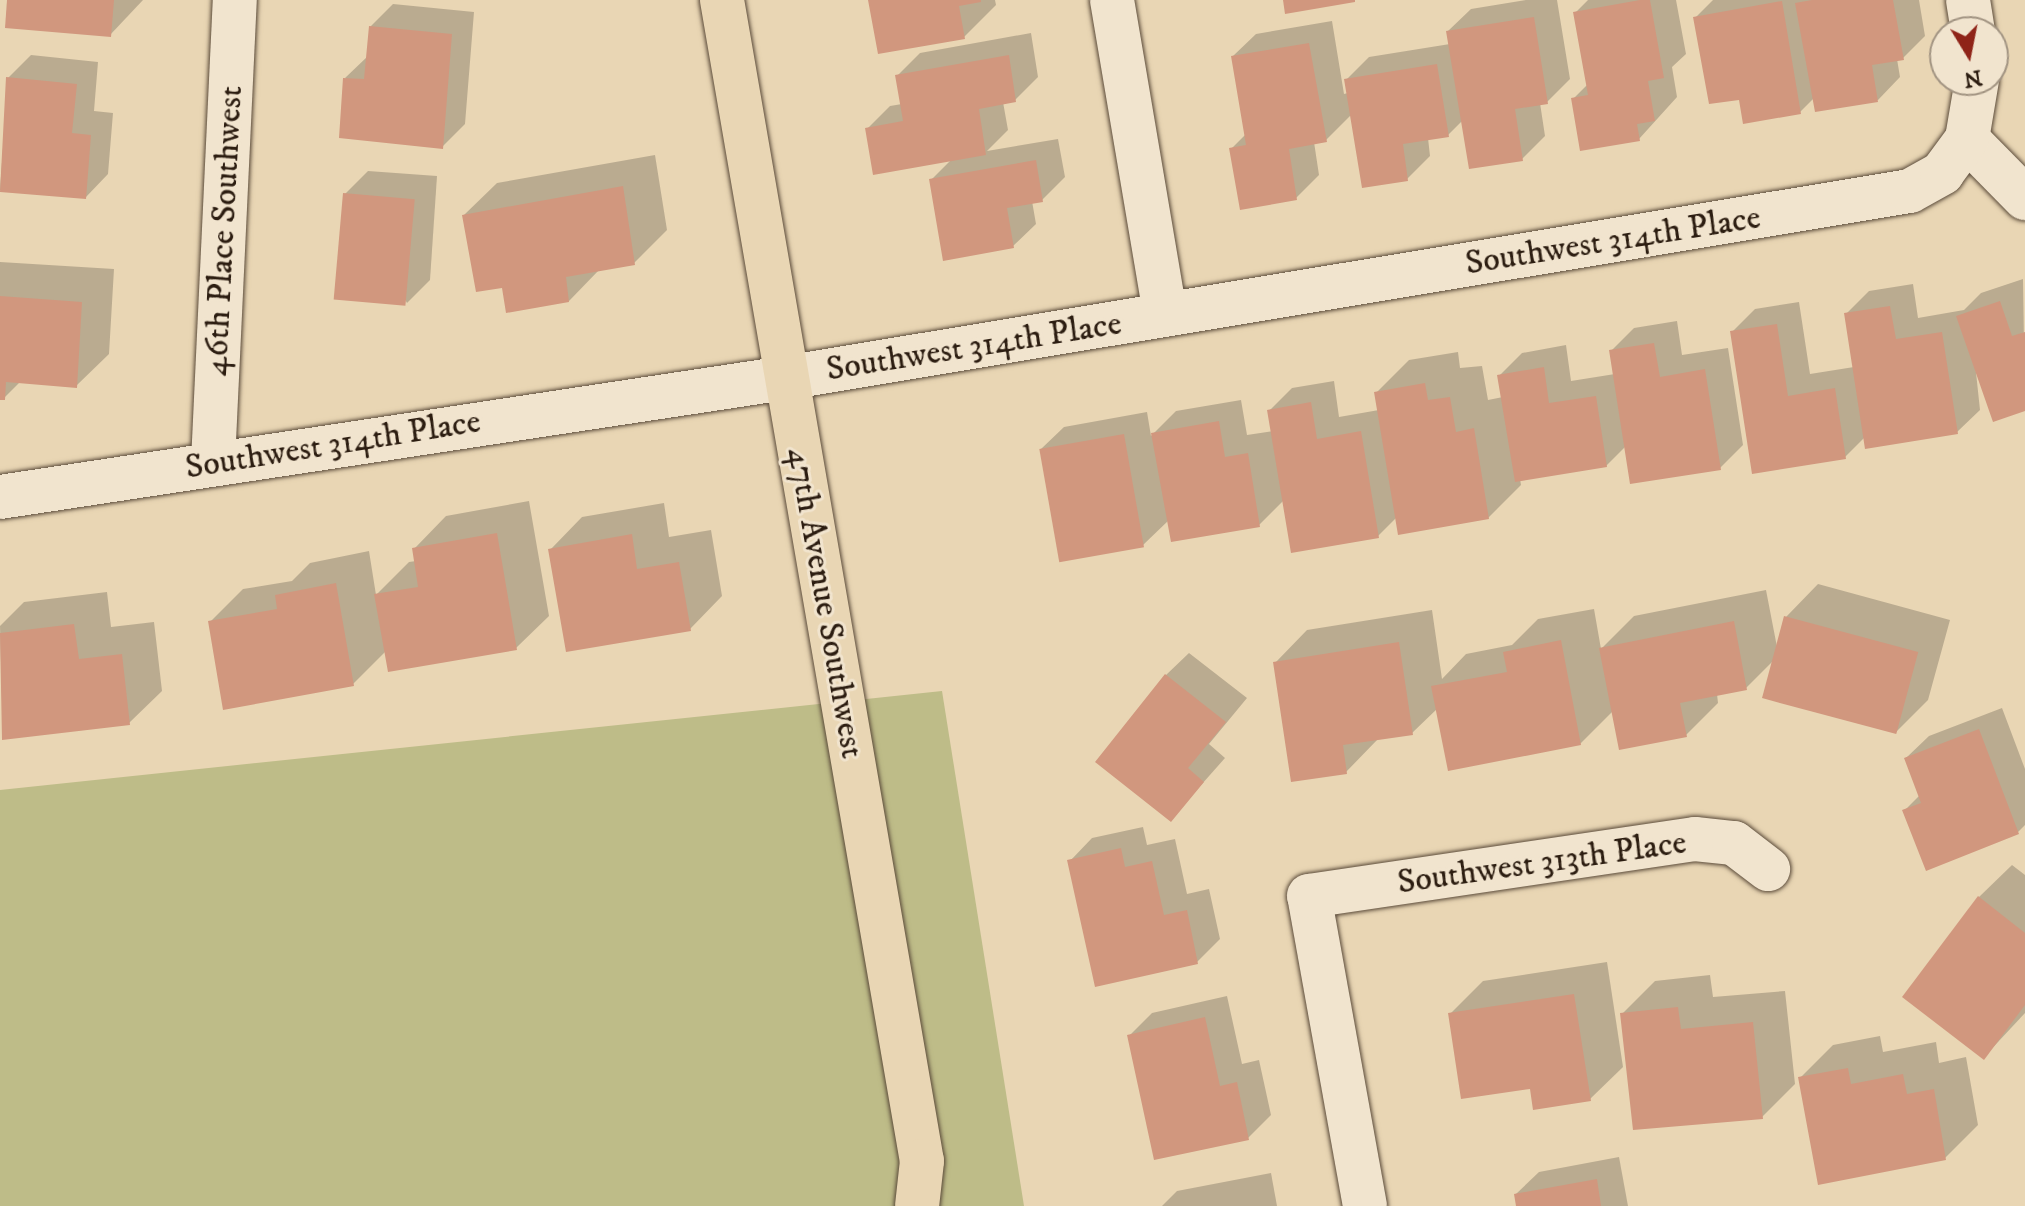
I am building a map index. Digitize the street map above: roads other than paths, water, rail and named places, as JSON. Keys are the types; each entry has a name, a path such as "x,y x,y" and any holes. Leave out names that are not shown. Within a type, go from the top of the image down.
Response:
{"main road":[{"name":"47th Avenue Southwest","path":"722,0 922,1161 917,1206"}],"street":[{"name":"46th Place Southwest","path":"213,462 235,0"},
{"path":"1112,0 1165,315"},
{"path":"1972,96 1954,156 2025,198"},
{"name":"Southwest 314th Place","path":"0,497 213,462 785,378 1910,191 1954,156"},
{"name":"Southwest 313th Place","path":"1365,1206 1309,896 1695,839 1734,843 1768,869"}]}
